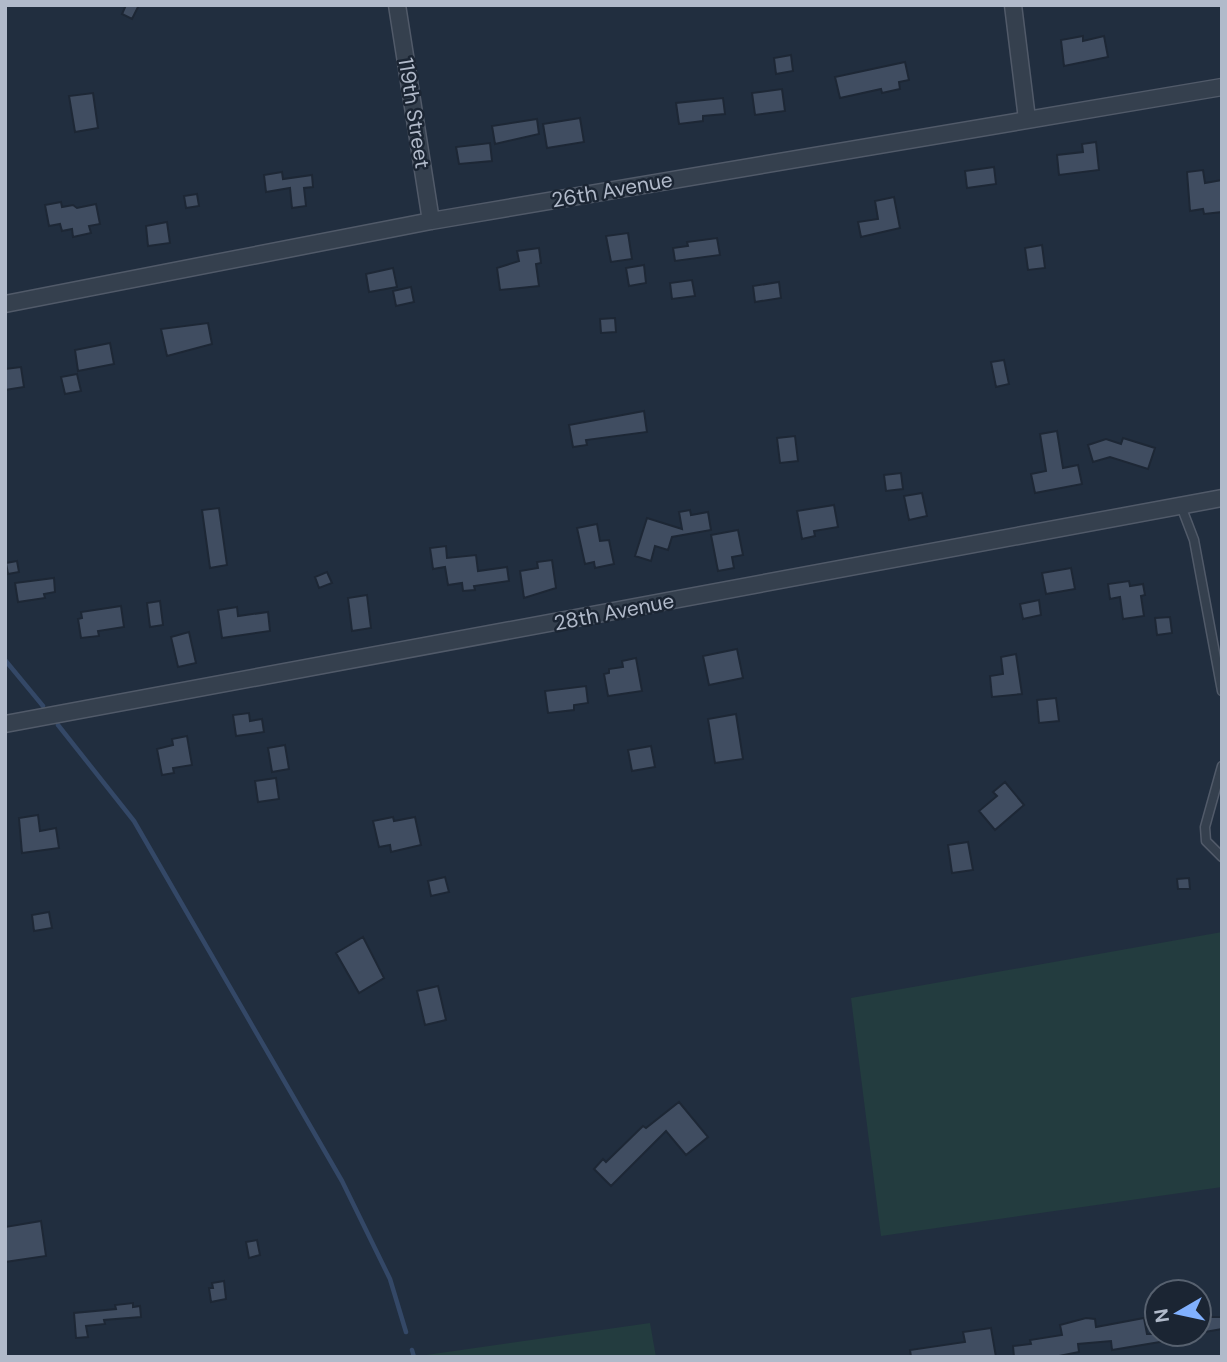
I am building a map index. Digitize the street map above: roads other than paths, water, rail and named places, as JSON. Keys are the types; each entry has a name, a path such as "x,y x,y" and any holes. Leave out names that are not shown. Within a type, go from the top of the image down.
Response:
{"street":[{"name":"119th Street","path":"397,5 431,221"},
{"path":"1013,5 1027,119"},
{"name":"26th Avenue","path":"5,304 431,221 1222,88"},
{"name":"28th Avenue","path":"5,724 1222,498"}],"lane":[{"path":"1181,506 1194,540 1222,691"},
{"path":"1222,766 1206,827 1206,841 1222,857"}],"waterway":[{"path":"5,660 43,706"},
{"path":"58,725 134,821 342,1181 390,1279 406,1332"},
{"path":"412,1350 414,1357"}]}
